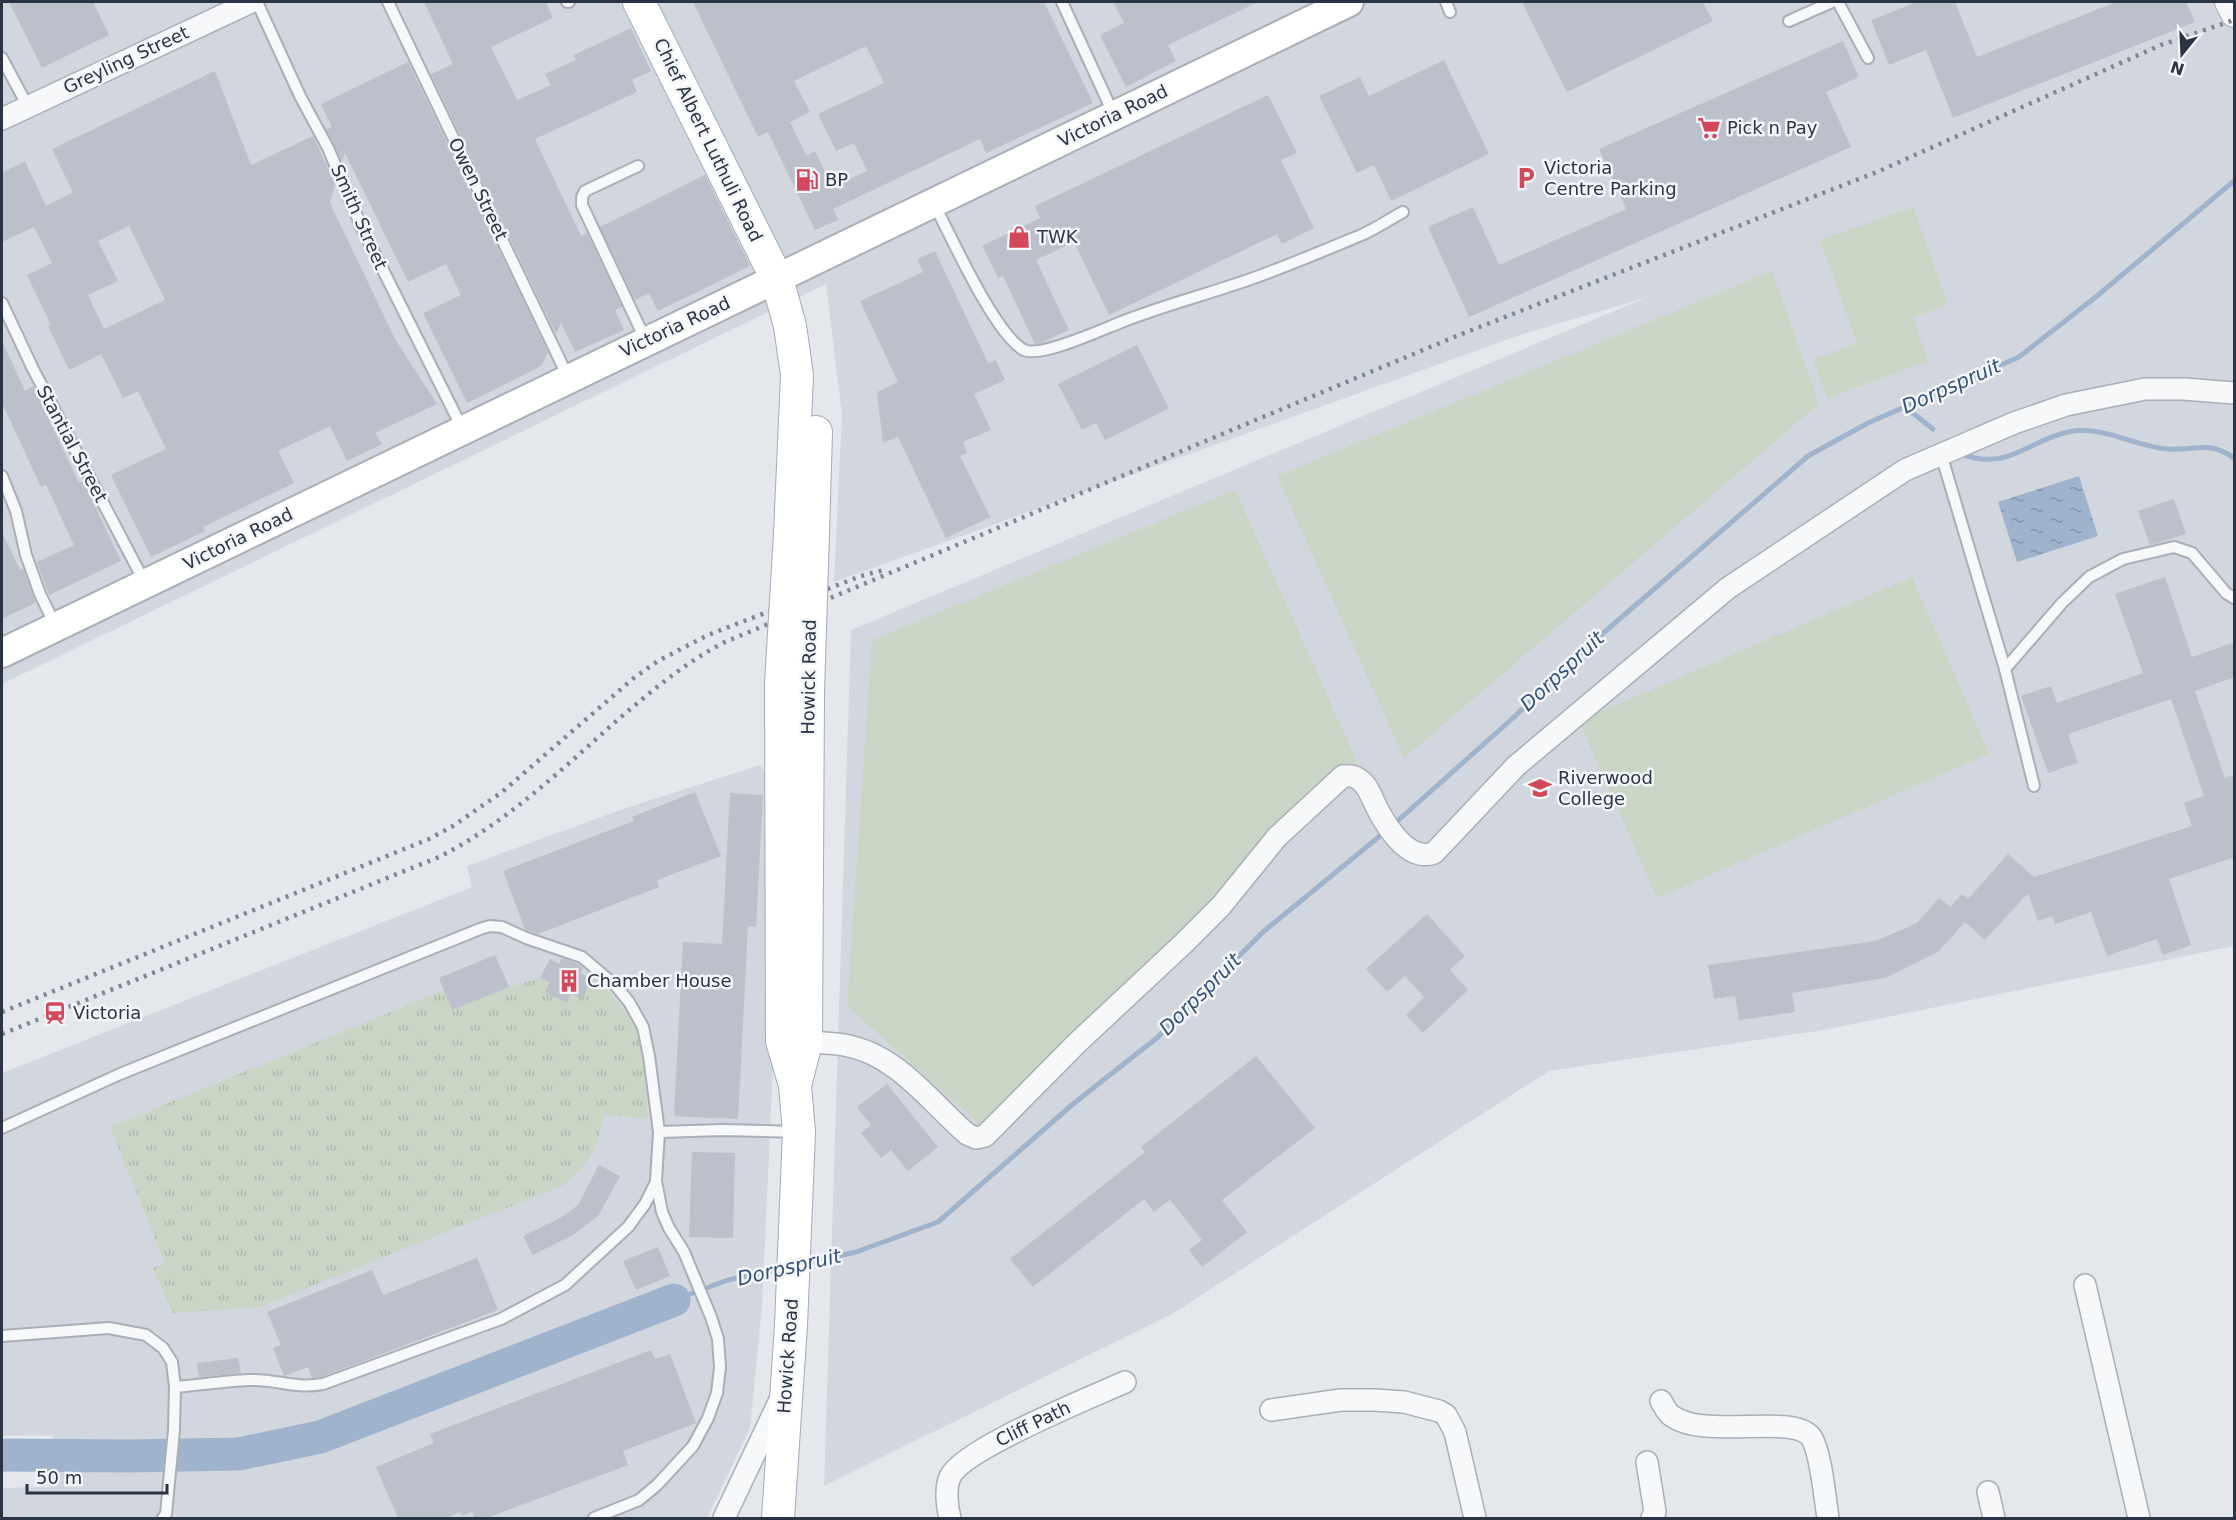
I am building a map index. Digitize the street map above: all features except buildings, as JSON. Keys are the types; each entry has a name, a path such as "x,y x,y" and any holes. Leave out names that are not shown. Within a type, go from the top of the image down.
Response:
{"main road":[{"name":"Chief Albert Luthuli Road","path":"639,2 786,275"},
{"name":"Chief Albert Luthuli Road","path":"662,2 786,275"},
{"name":"Victoria Road","path":"2,653 463,431 568,377 934,204 1348,2"},
{"name":"Howick Road","path":"778,1518 791,1325 799,1132 794,1042 795,687 802,533 818,374 811,322 786,275"}],"street":[{"name":"Greyling Street","path":"2,119 251,2"},
{"path":"2228,2 2235,14"},
{"path":"794,1042 845,1045 887,1061 967,1134 981,1137 990,1133 1077,1043 1221,906 1277,837 1344,776 1360,779 1365,784 1380,813 1403,845 1422,855 1434,853 1516,766 1728,588 1905,470 2014,423 2066,405 2107,395 2145,389 2235,393"},
{"path":"2085,1285 2139,1518"},
{"name":"Cliff Path","path":"950,1518 947,1502 950,1477 965,1462 999,1440 1125,1382"},
{"path":"724,1518 786,1387"},
{"path":"1271,1410 1341,1400 1374,1400 1404,1402 1446,1415 1455,1432 1475,1518"},
{"path":"1661,1401 1673,1417 1704,1426 1723,1428 1789,1426 1805,1432 1816,1449 1828,1518"},
{"path":"1647,1462 1655,1512 1652,1518"},
{"path":"1988,1492 1994,1518"}],"lane":[{"name":"Smith Street","path":"257,2 300,96 328,148 366,235 463,431"},
{"name":"Owen Street","path":"388,2 568,377"},
{"path":"1062,2 1114,115"},
{"path":"1788,21 1832,2"},
{"path":"1839,2 1868,58"},
{"path":"2,58 28,107"},
{"path":"638,166 585,191 582,205 646,341"},
{"path":"934,204 993,317 1011,341 1024,350 1036,352 1173,303 1249,280 1361,235 1403,212"},
{"name":"Stantial Street","path":"2,303 33,369 145,584"},
{"path":"1941,454 2005,669 2034,786"},
{"path":"2,476 16,511 26,555 36,584 56,626"},
{"path":"2005,669 2062,603 2089,577 2123,559 2174,547 2192,553 2226,593 2235,598"},
{"path":"2,1128 120,1074 459,936 490,926 502,927 526,938 582,957 616,986 629,1002 643,1027 659,1132 657,1181 662,1212 698,1282 718,1339 720,1368 717,1393 708,1418 693,1446 657,1485 639,1500 594,1518"},
{"path":"659,1132 723,1130 799,1132"},
{"path":"175,1387 248,1380 264,1380 298,1387 323,1384 501,1319 566,1285 628,1227 645,1204 657,1181"},
{"path":"2,1336 109,1328 140,1333 163,1348 172,1362 175,1387 174,1430 166,1517"}],"shaded area":[{"path":"2,2 2234,2 2234,946 1824,1030 1549,1071 1172,1314 824,1486 851,630 1648,297 1520,335 834,582 842,415 826,284 2,684"},
{"path":"760,765 785,803 762,1307 750,1428 707,1518 2,1518 2,1488 49,1487 53,1435 2,1436 2,1073 472,887 467,866 623,809"}],"green space":[{"path":"1913,207 1948,304 1913,318 1928,361 1827,398 1813,359 1857,343 1820,240"},
{"path":"1772,271 1819,404 1404,758 1277,476"},
{"path":"1235,490 1358,764 983,1127 847,1006 872,640"},
{"path":"1912,577 1989,754 1657,898 1579,721"},
{"path":"540,978 550,982 567,1002 571,993 582,998 592,979 604,986 641,1031 648,1119 604,1114 591,1154 564,1185 259,1307 172,1313 153,1268 165,1263 110,1127 444,990 453,1010 509,987"}],"water":[{"path":"2079,476 2098,536 2017,562 1998,502"}],"waterway":[{"name":"Dorpspruit","path":"1393,825 1513,718 1601,635 1808,456 1868,423 2019,357 2097,296 2234,181"},
{"path":"1905,407 1933,429"},
{"path":"1964,455 1980,459 1995,459 2020,452 2058,435 2084,430 2168,449 2217,449 2234,458"},
{"name":"Dorpspruit","path":"802,1264 856,1252 938,1222 1073,1104 1158,1037 1263,932 1386,831"},
{"name":"Dorpspruit","path":"674,1300 728,1280 784,1268"},
{"name":"Dorpspruit","path":"2,1455 239,1454 320,1437 674,1300"}],"railway":[{"path":"2,1034 439,857 512,811 658,686 697,658 725,642 1459,335 1877,172 2161,45 2234,20"},
{"path":"2,1012 429,839 453,826 502,792 635,677 658,661 708,635 861,576 884,570"}],"place":[{"name":"Pick n Pay","path":"1709,128"},
{"name":"Victoria Centre Parking","path":"1526,178"},
{"name":"BP","path":"807,180"},
{"name":"TWK","path":"1019,237"},
{"name":"Riverwood College","path":"1540,788"},
{"name":"Chamber House","path":"569,981"},
{"name":"Victoria","path":"55,1013"}]}
